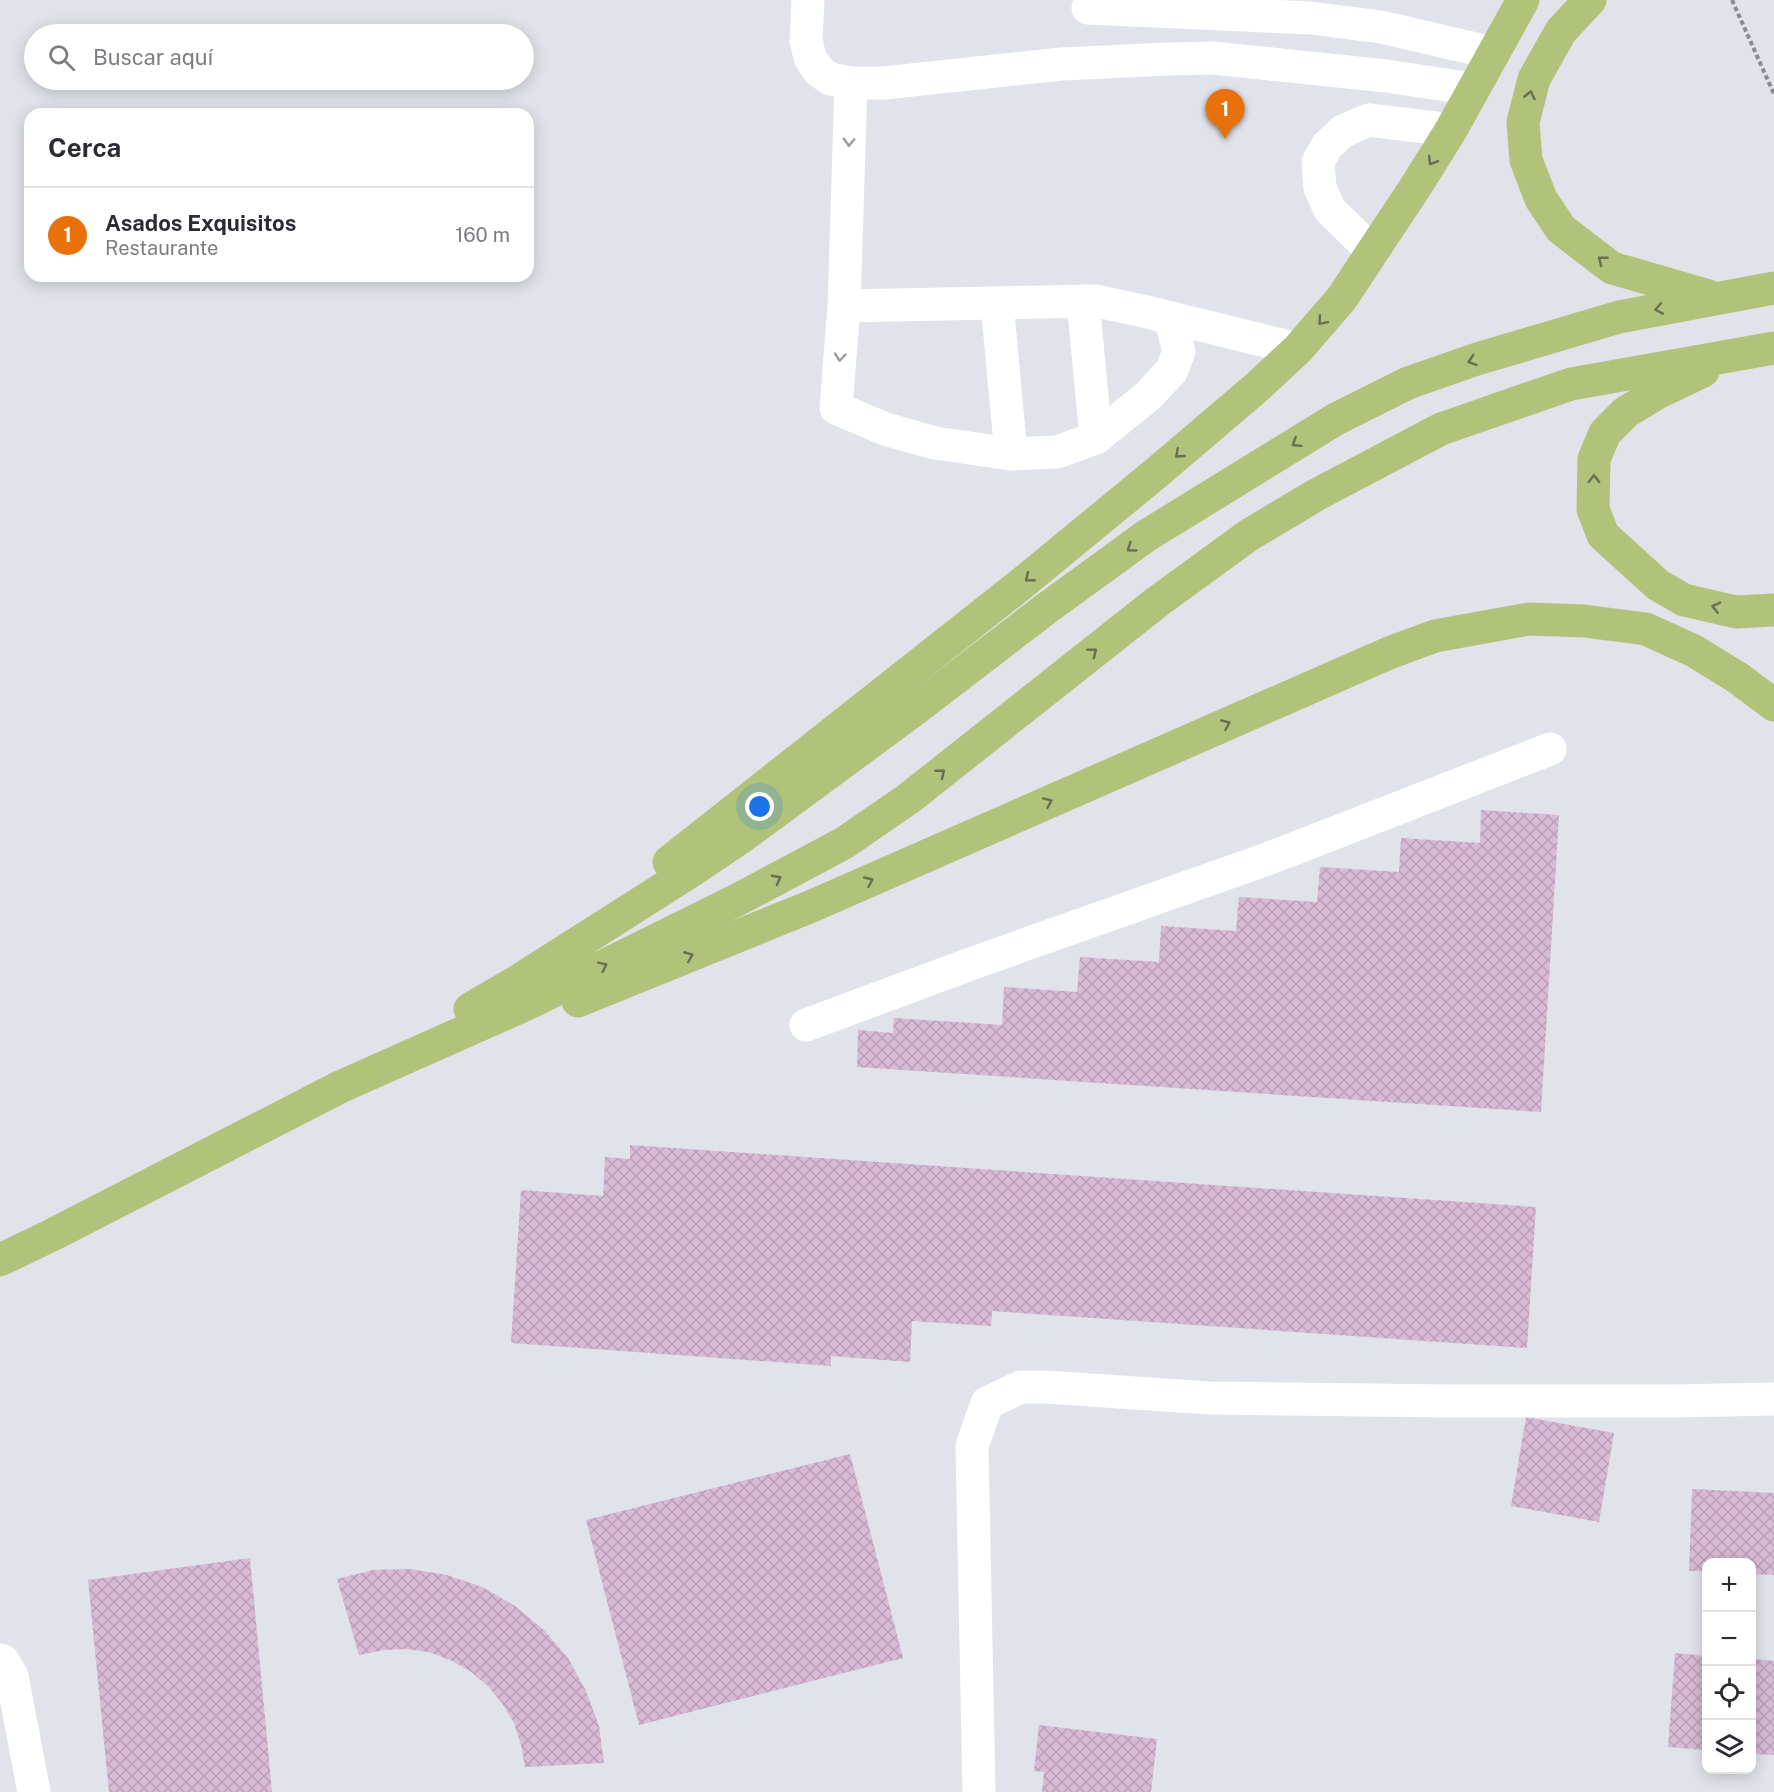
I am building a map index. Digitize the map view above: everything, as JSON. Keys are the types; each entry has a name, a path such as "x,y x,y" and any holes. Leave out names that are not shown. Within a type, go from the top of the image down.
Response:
{"main road":[{"path":"518,981 1020,585 1163,467 1298,349 1342,298 1373,252 1451,130 1523,0"},
{"path":"1590,0 1561,31 1534,79 1523,122 1526,160 1541,199 1561,229 1612,268 1717,298"},
{"path":"340,1087 518,981 691,871 743,836 914,710 1047,608 1146,537 1336,419 1408,383 1477,359 1619,317 1774,288"},
{"path":"1759,350 1659,392 1626,412 1605,433 1594,459 1593,509 1603,535 1658,585 1684,600 1736,612 1774,610"},
{"path":"0,1260 340,1087 528,1003 737,900 844,843 908,799 1130,623 1250,535 1316,495 1441,429 1570,384 1759,350"},
{"path":"340,1087 434,1061 812,906 1389,653 1435,636 1529,619 1584,621 1646,629 1695,651 1738,678 1774,705"}],"street":[{"path":"808,0 806,40 810,58 819,71 830,79 851,83 884,83 1062,64 1213,58 1473,88"},
{"path":"1088,8 1257,8 1311,18 1341,11 1381,27 1493,53"},
{"path":"851,83 844,306 836,408 885,429 934,444 1011,454 1058,452 1096,438 1149,395 1172,370 1179,351 1170,318"},
{"path":"1373,252 1330,210 1320,188 1318,162 1327,146 1343,131 1369,120 1451,130"},
{"path":"1083,301 1096,438"},
{"path":"844,306 1097,301 1143,310 1298,349"},
{"path":"998,303 1011,454"},
{"path":"806,1025 1270,858 1550,749"},
{"path":"979,1792 972,1446 987,1403 1021,1387 1209,1398 1457,1401 1774,1399"},
{"path":"0,1660 12,1676 34,1792"}],"path":[{"path":"1732,0 1774,94"}],"building":[{"path":"1481,810 1559,815 1541,1112 857,1067 858,1030 893,1033 894,1018 1002,1025 1004,987 1077,992 1080,957 1159,962 1161,926 1236,931 1239,897 1317,902 1320,867 1399,872 1401,838 1480,843"},
{"path":"630,1145 1536,1207 1527,1348 992,1311 991,1326 912,1321 910,1362 831,1356 831,1366 511,1343 521,1190 603,1196 605,1157 630,1159"},
{"path":"1526,1417 1614,1433 1599,1522 1511,1506"},
{"path":"850,1454 903,1658 639,1725 586,1520"},
{"path":"1692,1489 1774,1493 1774,1575 1756,1574 1756,1558 1702,1558 1702,1571 1689,1571"},
{"path":"250,1558 272,1792 109,1792 88,1580"},
{"path":"410,1569 447,1575 482,1587 515,1606 544,1630 568,1658 586,1691 599,1726 604,1763 525,1767 514,1723 488,1686 470,1671 429,1652 406,1649 359,1655 337,1579 373,1570"},
{"path":"1675,1653 1702,1656 1702,1750 1668,1747"},
{"path":"1756,1659 1774,1661 1774,1755 1756,1754"},
{"path":"1039,1725 1157,1739 1151,1792 1042,1792 1044,1772 1034,1771"}],"place":[{"name":"Asados Exquisitos","path":"1225,139"}]}
